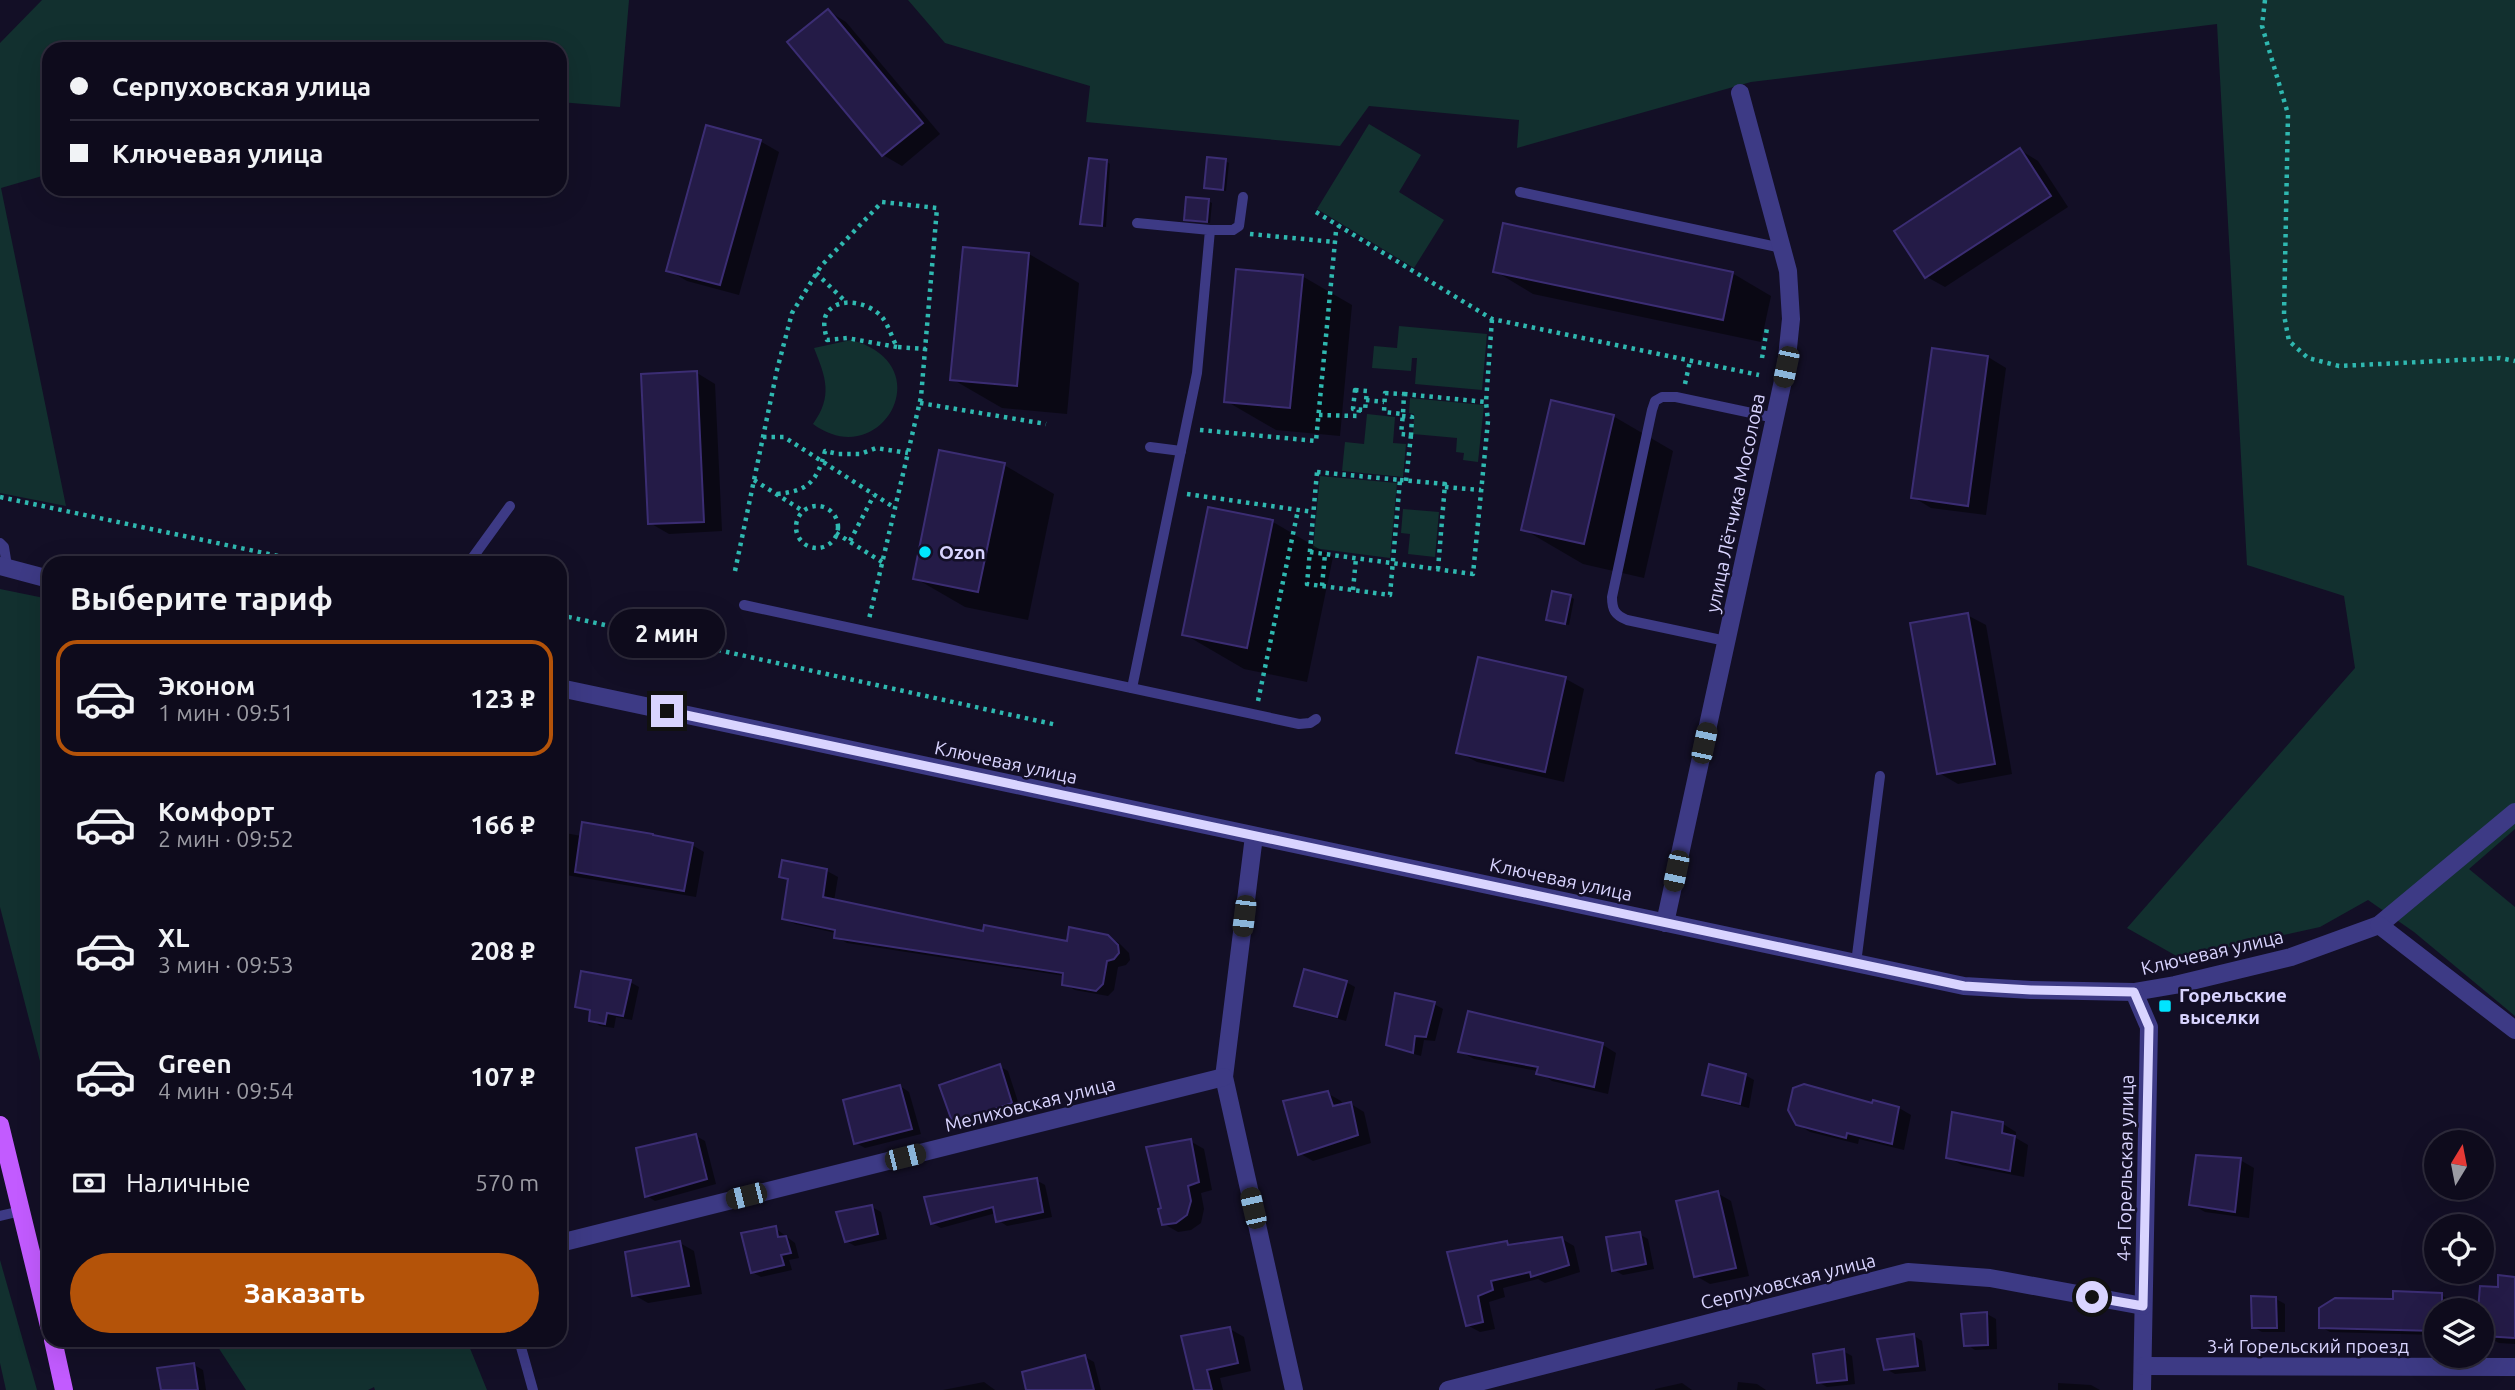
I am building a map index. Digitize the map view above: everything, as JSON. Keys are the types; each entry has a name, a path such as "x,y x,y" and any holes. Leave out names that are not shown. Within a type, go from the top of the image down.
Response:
{"main road":[{"path":"0,1125 42,1297"},
{"path":"54,1347 64,1390"}],"street":[{"name":"улица Лётчика Мосолова","path":"1665,923 1786,367 1791,319 1788,271 1740,93"},
{"path":"4,566 42,577"},
{"name":"Ключевая улица","path":"567,689 1964,986 2134,992 2291,957 2379,925 2515,812"},
{"path":"1254,836 1224,1077 1294,1390"},
{"path":"2379,925 2515,1030"},
{"name":"4-я Горельская улица","path":"2134,992 2149,1027 2142,1390"},
{"name":"Мелиховская улица","path":"567,1240 1224,1077"},
{"name":"Серпуховская улица","path":"1448,1390 1908,1272 1990,1278 2143,1306"},
{"name":"3-й Горельский проезд","path":"2143,1366 2515,1367"}],"lane":[{"path":"1520,192 1782,248"},
{"path":"1137,223 1233,230 1238,226 1243,197"},
{"path":"1132,688 1197,373 1210,230"},
{"path":"1726,641 1628,620 1617,615 1612,608 1612,597 1655,401 1662,397 1682,399 1775,418"},
{"path":"1150,447 1181,451"},
{"path":"473,556 510,506"},
{"path":"0,543 4,547 4,566"},
{"path":"744,605 1299,724 1310,723 1316,719"},
{"path":"1856,963 1880,776"},
{"path":"0,1216 21,1211"},
{"path":"521,1347 533,1390"}],"path":[{"path":"2265,0 2262,26 2288,114 2284,315 2288,341 2308,358 2339,366 2500,358 2515,361"},
{"path":"735,571 776,370 792,313 816,273 882,202 937,208 920,403 866,631"},
{"path":"1316,212 1492,318 1759,375"},
{"path":"1238,226 1246,234 1335,242"},
{"path":"1185,429 1316,441 1336,231 1339,226"},
{"path":"816,273 847,302"},
{"path":"897,347 882,317 860,304 836,304 827,313 824,325 827,340 847,338 876,345 897,347 926,349"},
{"path":"1310,552 1473,574 1488,421 1486,402 1492,318"},
{"path":"1762,358 1767,328"},
{"path":"1682,399 1690,360"},
{"path":"1355,390 1367,391 1366,400 1365,410 1353,409 1355,390"},
{"path":"1481,490 1445,487 1445,484 1404,480 1317,472 1307,584 1390,595 1393,563 1404,480 1411,435 1412,417 1384,412 1385,393 1486,402"},
{"path":"1404,394 1401,434 1411,435"},
{"path":"1366,400 1384,402"},
{"path":"920,403 1046,424"},
{"path":"1319,415 1359,416 1359,410"},
{"path":"763,437 784,437 895,508"},
{"path":"777,495 808,486 821,470 825,451 860,454 876,448 908,453"},
{"path":"754,480 803,512"},
{"path":"1438,569 1445,487"},
{"path":"1172,492 1313,512"},
{"path":"850,541 874,495"},
{"path":"0,497 278,556"},
{"path":"811,507 820,507 835,517 836,533 830,543 822,548 804,544 798,537 796,528 797,519 803,512 811,507"},
{"path":"1256,715 1298,510"},
{"path":"836,533 882,562"},
{"path":"1322,586 1325,554"},
{"path":"1353,590 1356,558"},
{"path":"567,617 1057,725"}],"green space":[{"path":"42,0 629,0 620,107 567,103 567,42 42,42 42,176 1,188 66,506 0,493 0,43"},
{"path":"908,0 2515,0 2515,829 2469,869 2515,907 2515,1016 2414,932 2368,900 2320,927 2180,958 2127,928 2355,668 2344,596 2247,565 2217,24 1751,82 1517,148 1519,120 1369,106 1340,146 1086,122 1090,86 945,43"},
{"path":"1369,124 1421,155 1399,192 1444,220 1414,268 1317,209"},
{"path":"1399,326 1487,334 1482,390 1415,384 1417,358 1412,358 1411,371 1372,368 1374,346 1397,348"},
{"path":"851,340 879,353 893,370 897,390 892,410 879,426 861,435 838,436 813,424 823,405 826,387 814,348"},
{"path":"1410,398 1484,405 1478,462 1463,460 1464,453 1456,452 1457,438 1413,434 1414,414 1409,413"},
{"path":"1367,414 1395,417 1393,443 1406,444 1403,477 1342,471 1345,442 1364,444"},
{"path":"1320,476 1397,483 1390,558 1313,548"},
{"path":"1403,509 1439,512 1435,557 1408,554 1410,534 1401,533"},
{"path":"0,589 42,598 42,1069 0,907"},
{"path":"0,1260 37,1390 6,1390 0,1363"},
{"path":"218,1347 469,1347 487,1390 375,1390 374,1387 368,1390 246,1390"}],"building":[{"path":"828,9 923,123 882,156 787,42"},
{"path":"706,125 761,140 720,285 666,271"},
{"path":"2020,148 2051,196 1925,278 1894,231"},
{"path":"1207,157 1226,159 1223,190 1204,188"},
{"path":"1089,158 1107,160 1102,226 1080,224"},
{"path":"1186,197 1209,199 1207,222 1184,220"},
{"path":"1503,223 1733,272 1723,320 1493,272"},
{"path":"963,247 1029,253 1017,386 950,380"},
{"path":"1236,269 1303,275 1290,408 1224,402"},
{"path":"1932,348 1988,356 1968,506 1911,498"},
{"path":"697,371 704,522 648,524 641,374"},
{"path":"1551,400 1614,415 1584,544 1521,530"},
{"path":"939,450 1005,463 978,592 913,579"},
{"path":"1208,507 1273,520 1247,648 1182,635"},
{"path":"1552,591 1571,595 1565,624 1546,620"},
{"path":"1968,613 1995,764 1937,774 1910,623"},
{"path":"1478,657 1566,677 1545,772 1456,753"},
{"path":"582,822 693,843 684,891 575,872"},
{"path":"782,860 827,869 823,897 983,931 984,925 1067,941 1069,927 1108,935 1118,945 1119,953 1114,959 1107,961 1103,984 1096,991 1062,985 1063,973 834,938 835,930 782,919 788,879 779,877"},
{"path":"1304,969 1347,981 1337,1017 1294,1006"},
{"path":"581,971 631,980 623,1016 607,1013 605,1024 589,1021 590,1010 575,1007"},
{"path":"1395,993 1435,1002 1426,1037 1415,1036 1413,1053 1386,1045"},
{"path":"1468,1011 1603,1043 1594,1087 1536,1074 1538,1067 1458,1052"},
{"path":"1000,1064 1012,1103 953,1124 939,1085"},
{"path":"1709,1064 1746,1074 1740,1104 1702,1095"},
{"path":"1804,1084 1872,1103 1873,1100 1899,1107 1892,1144 1847,1133 1846,1138 1796,1125 1788,1110 1793,1088"},
{"path":"900,1085 912,1129 854,1144 843,1100"},
{"path":"1328,1091 1333,1106 1351,1102 1358,1135 1298,1155 1283,1101"},
{"path":"1952,1112 2003,1122 2002,1133 2015,1136 2010,1171 1946,1158"},
{"path":"696,1134 707,1179 645,1197 636,1148"},
{"path":"1191,1139 1199,1182 1188,1186 1191,1201 1187,1215 1176,1223 1162,1225 1158,1209 1161,1208 1146,1147"},
{"path":"2196,1155 2241,1158 2235,1212 2189,1205"},
{"path":"1037,1178 1043,1212 996,1222 993,1207 931,1224 924,1197"},
{"path":"1718,1191 1736,1268 1694,1277 1676,1201"},
{"path":"872,1205 878,1234 845,1242 836,1212"},
{"path":"776,1226 778,1237 786,1236 791,1253 781,1255 784,1265 751,1273 741,1233"},
{"path":"1640,1232 1646,1264 1612,1271 1606,1237"},
{"path":"1562,1237 1569,1265 1531,1277 1530,1272 1491,1281 1493,1290 1478,1296 1483,1322 1466,1326 1447,1252 1507,1241 1508,1245"},
{"path":"680,1241 689,1286 632,1296 625,1252"},
{"path":"2498,1275 2515,1277 2515,1338 2494,1337 2494,1298 2479,1298 2480,1286 2498,1287"},
{"path":"2393,1291 2442,1293 2442,1298 2424,1298 2424,1331 2319,1328 2319,1308 2335,1298 2393,1299"},
{"path":"2251,1296 2276,1297 2277,1328 2252,1328"},
{"path":"1987,1312 1988,1345 1964,1346 1961,1314"},
{"path":"1230,1327 1238,1363 1207,1370 1212,1390 1194,1390 1181,1336"},
{"path":"1914,1334 1918,1366 1884,1370 1877,1339"},
{"path":"1844,1349 1847,1380 1817,1383 1813,1354"},
{"path":"1085,1355 1094,1390 1026,1390 1022,1372"},
{"path":"194,1363 198,1390 161,1390 157,1368"}],"place":[{"name":"Ozon","path":"925,552"},
{"name":"Горельские выселки","path":"2165,1006"}],"route":[{"path":"667,711 1964,986 2134,992 2149,1027 2143,1306 2092,1297"}]}
